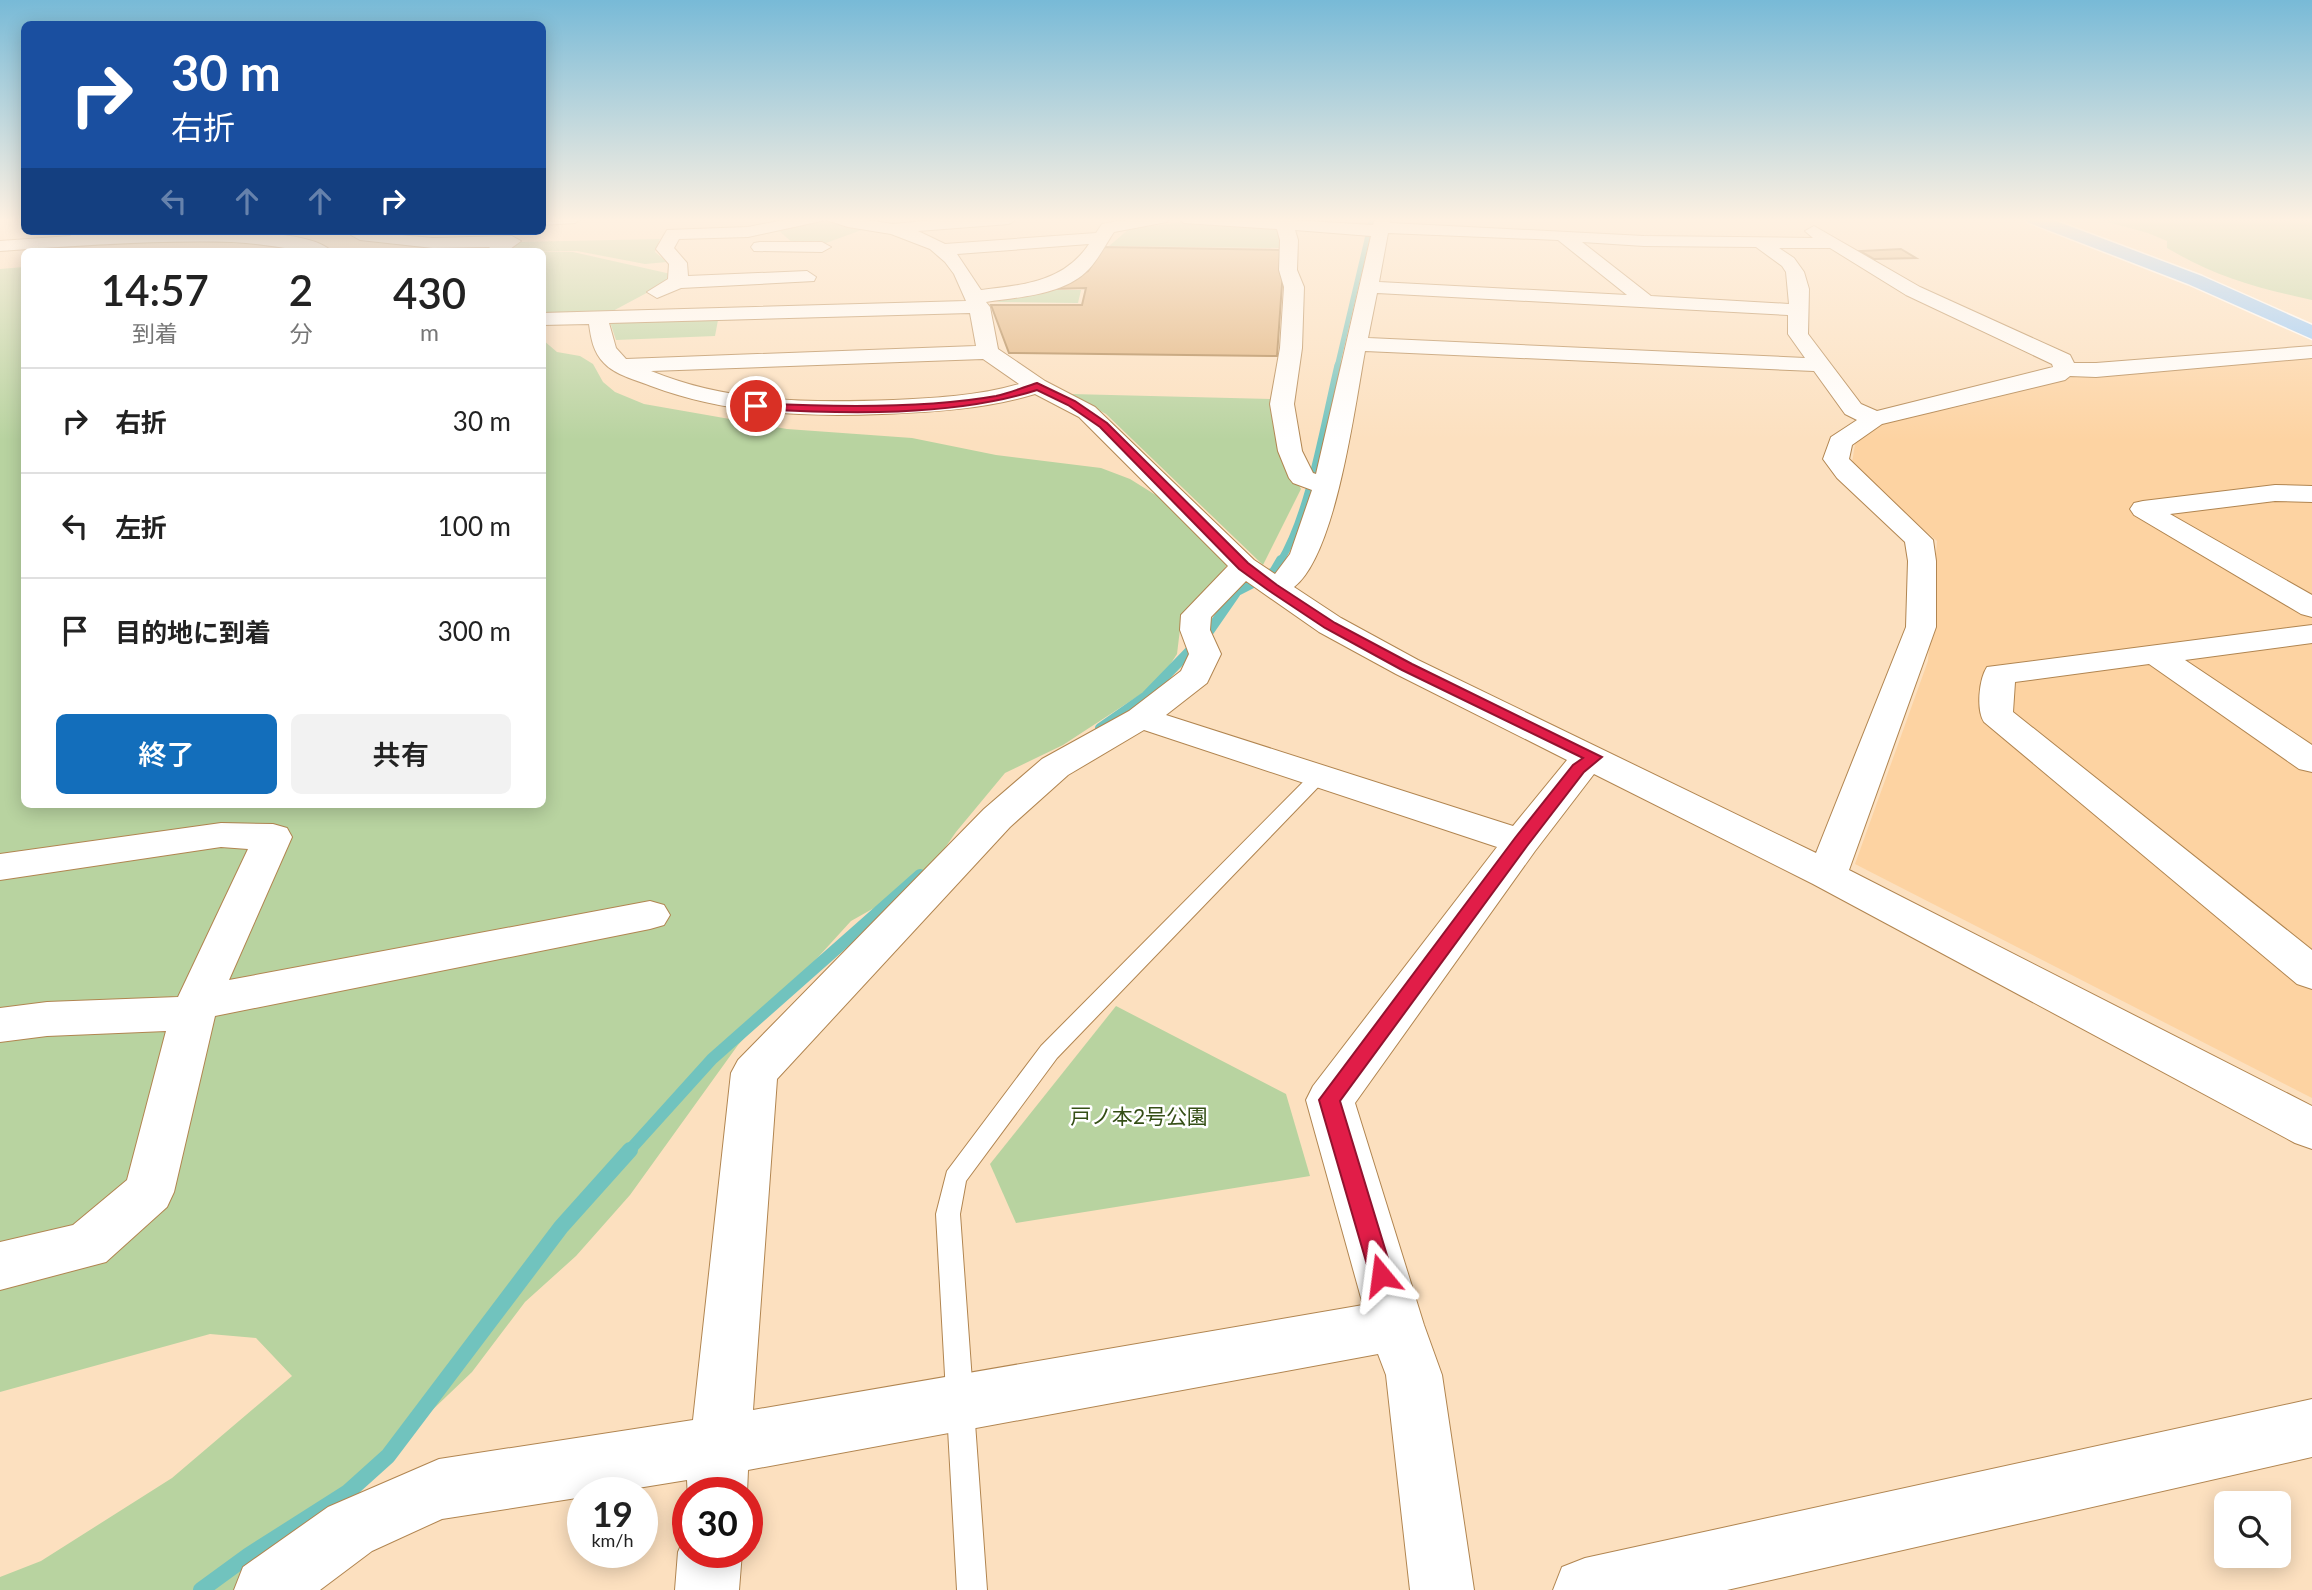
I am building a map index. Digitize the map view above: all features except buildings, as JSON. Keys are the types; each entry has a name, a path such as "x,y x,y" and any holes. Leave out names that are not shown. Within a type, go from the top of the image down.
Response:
{"main road":[{"path":"2222,292 2312,333"}],"street":[{"path":"607,316 657,292"},
{"path":"807,292 808,310"},
{"path":"973,292 978,302 988,352"},
{"path":"546,319 978,302 1016,292"},
{"path":"1294,292 1291,348 1282,404 1290,451 1302,478 1326,486"},
{"path":"719,1469 754,1073 997,818 1055,767 1140,718 1195,676 1200,642 1196,615 1259,578 1287,579 1304,554 1326,486 1367,292"},
{"path":"1466,292 1798,310"},
{"path":"1636,292 1642,297 1642,301"},
{"path":"1799,292 1798,334 1853,409 1874,419"},
{"path":"1916,292 2062,360 2065,369"},
{"path":"1595,299 1612,355"},
{"path":"607,316 607,355 619,365 685,393 756,406 813,410 959,404 1001,398 1037,386"},
{"path":"1355,344 1820,365"},
{"path":"619,365 988,352 1037,386 1072,403 1104,425 1259,578 1330,625 1407,667 1594,757 1827,875 2312,1129"},
{"path":"1827,875 1921,627 1922,561 1919,540 1836,460 1840,442 1874,419 2057,375 2065,369 2096,370 2312,352"},
{"path":"2312,495 2275,493 2143,509 2312,608"},
{"path":"2312,634 1998,674 1996,715 2312,973"},
{"path":"2154,653 2312,761"},
{"path":"1140,718 1521,842"},
{"path":"1442,1590 1414,1375 1396,1325 1330,1100 1521,842 1579,768 1594,757"},
{"path":"0,867 221,835 273,837 196,1008 149,1192 87,1245 0,1266"},
{"path":"0,1025 196,1008 650,915"},
{"path":"266,1590 349,1529 439,1489 719,1469 962,1402 1396,1325"},
{"path":"1585,1590 2312,1428"},
{"path":"706,1590 708,1568"}],"lane":[{"path":"972,1590 948,1214 955,1178 1049,1052 1319,776"}],"shaded area":[{"path":"2312,357 2312,1098 1855,864 1928,661 1937,541 1866,479 1852,463 1855,444 1882,422 1967,405 2077,376"}],"green space":[{"path":"0,292 21,292 21,808 546,808 546,343 557,352 580,356 593,364 603,382 615,392 644,404 787,429 912,438 996,455 1101,468 1130,479 1199,522 1233,558 1181,621 1177,654 1158,683 1063,745 1005,773 956,832 922,881 851,921 738,1045 630,1195 576,1256 525,1302 472,1372 258,1577 237,1590 0,1590 0,1577 41,1561 172,1478 292,1376 256,1338 210,1334 0,1392"},
{"path":"546,292 648,292 611,312 546,325"},
{"path":"1034,292 1080,292 1078,303 996,302"},
{"path":"2280,292 2312,292 2312,300"},
{"path":"718,320 715,336 616,340 610,322"},
{"path":"1071,394 1271,399 1288,464 1301,489 1263,565 1106,414"},
{"name":"戸ノ本2号公園","path":"1116,1006 1286,1094 1310,1176 1016,1223 990,1164"}],"waterway":[{"path":"1337,367 1355,292"},
{"path":"1280,562 1291,542 1308,493 1338,365"},
{"path":"1100,728 1146,696 1210,630 1237,591 1274,572 1281,560"},
{"path":"628,1152 712,1059 920,875"},
{"path":"201,1590 249,1555 348,1492 388,1456 561,1227 630,1150"}],"route":[{"path":"756,406 813,410 959,404 1001,398 1037,386 1072,403 1104,425 1244,566 1272,587 1330,625 1407,667 1594,757 1579,768 1521,842 1330,1100 1381,1275"}]}
